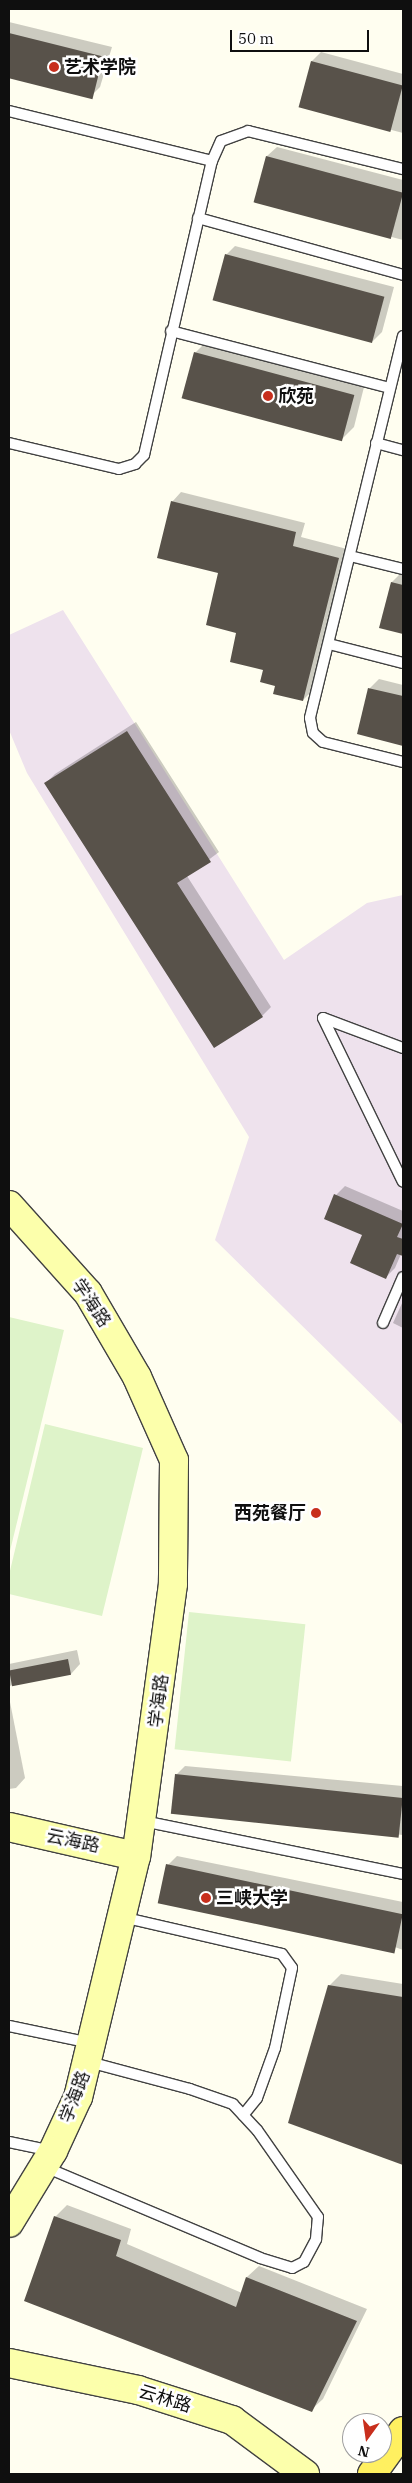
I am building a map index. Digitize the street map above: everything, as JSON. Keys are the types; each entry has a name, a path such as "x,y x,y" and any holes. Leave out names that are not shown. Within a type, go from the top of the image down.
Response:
{"main road":[{"path":"392,2432 403,2417"},
{"path":"372,2474 403,2431"},
{"path":"361,2474 369,2463"}],"street":[{"name":"学海路","path":"9,1205 88,1293 137,1377 174,1460 173,1584 136,1856 91,2052 78,2097 48,2159 9,2223"},
{"name":"云海路","path":"9,1827 136,1856"},
{"name":"云林路","path":"9,2363 138,2390 232,2420 305,2474"}],"lane":[{"path":"9,110 212,161"},
{"path":"9,443 119,469 135,464 144,455 171,331 212,161 222,141 248,131 403,169"},
{"path":"198,218 403,274"},
{"path":"171,331 390,388"},
{"path":"403,336 310,718 313,733 323,742 403,762"},
{"path":"376,443 403,450"},
{"path":"350,556 403,570"},
{"path":"329,644 403,663"},
{"path":"403,1048 323,1018 403,1182"},
{"path":"383,1323 403,1277"},
{"path":"142,1821 403,1874"},
{"path":"122,1917 282,1954 292,1968 275,2048 257,2098 243,2115"},
{"path":"9,2026 91,2052 233,2104 318,2217 316,2239 304,2262 292,2268 260,2258 9,2142"}],"shaded area":[{"path":"63,610 284,960 367,903 403,895 403,1425 215,1240 249,1137 27,773 9,730 9,635"}],"green space":[{"path":"9,1317 64,1330 9,1555"},
{"path":"45,1424 143,1448 102,1616 9,1594 9,1575"},
{"path":"189,1612 305,1624 291,1761 175,1749"}],"building":[{"name":"艺术学院","path":"9,33 103,56 92,99 9,78"},
{"path":"311,61 403,86 390,132 299,107"},
{"path":"266,156 403,193 391,239 254,202"},
{"path":"225,254 384,297 372,343 213,300"},
{"name":"欣苑","path":"194,352 354,395 342,441 182,398"},
{"path":"171,501 296,532 293,546 339,558 303,701 273,694 275,686 260,682 263,670 230,662 236,633 206,625 218,573 157,558"},
{"path":"391,582 403,585 403,634 379,628"},
{"path":"368,688 403,696 403,746 357,734"},
{"path":"127,731 211,862 177,883 263,1017 214,1048 44,783"},
{"path":"334,1194 403,1224 397,1237 403,1239 403,1256 397,1254 386,1279 350,1263 362,1235 324,1219"},
{"path":"68,1659 71,1675 12,1686 9,1670"},
{"path":"175,1774 403,1798 399,1838 171,1814"},
{"path":"166,1864 403,1914 394,1953 158,1903"},
{"path":"328,1985 403,1997 403,2165 288,2123"},
{"path":"54,2216 121,2240 116,2256 236,2307 246,2277 357,2321 312,2412 24,2301"}],"place":[{"name":"艺术学院","path":"54,67"},
{"name":"欣苑","path":"268,396"},
{"name":"西苑餐厅","path":"316,1513"},
{"name":"三峡大学","path":"206,1898"}]}
